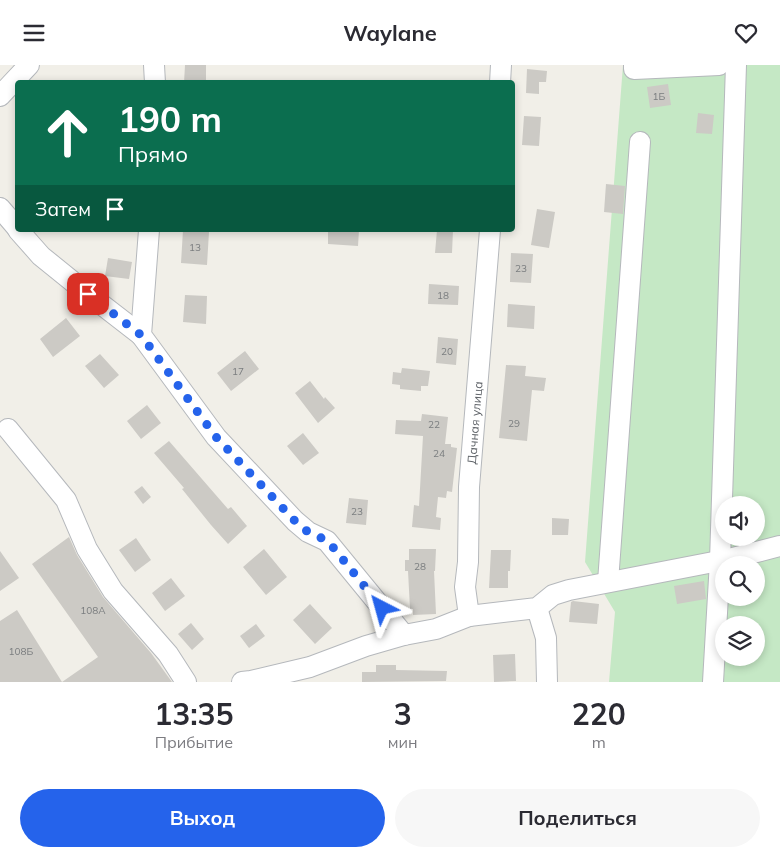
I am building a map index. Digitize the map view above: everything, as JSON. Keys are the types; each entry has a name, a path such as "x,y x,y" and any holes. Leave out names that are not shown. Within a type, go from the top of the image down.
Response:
{"street":[{"path":"0,96 29,65"},
{"path":"154,65 155,80"},
{"path":"500,80 501,65"},
{"path":"634,65 634,69 719,65"},
{"path":"720,556 736,65"},
{"path":"608,582 640,142"},
{"path":"0,207 15,226"},
{"path":"20,232 42,256 141,335 216,437 295,521 308,532 328,541 404,635"},
{"path":"141,335 149,232"},
{"name":"Дачная улица","path":"469,616 465,587 468,561 469,487 490,232"},
{"path":"8,429 66,500 87,549 113,591 168,655 186,682"},
{"path":"740,556 780,546"},
{"path":"242,682 310,667 404,635 436,629 469,616 537,608 553,595 569,590 715,562"},
{"path":"713,682 717,606"},
{"path":"537,608 546,638 547,682"}],"green space":[{"path":"623,65 780,65 780,682 609,682 615,612 585,562"}],"building":[{"path":"185,65 206,65 206,80 184,80"},
{"path":"527,69 547,71 546,82 539,82 539,94 526,93"},
{"path":"668,84 671,105 650,108 647,87"},
{"path":"698,113 714,115 712,134 696,133"},
{"path":"524,116 541,117 539,146 522,145"},
{"path":"606,184 625,186 623,214 604,212"},
{"path":"537,209 555,212 549,248 531,245"},
{"path":"183,232 209,232 207,265 181,263"},
{"path":"328,232 359,232 358,246 328,244"},
{"path":"437,232 453,232 452,253 435,253"},
{"path":"511,253 533,254 531,283 510,282"},
{"path":"108,258 132,262 129,279 105,276"},
{"path":"429,284 459,286 458,305 428,304"},
{"path":"185,295 207,296 206,324 183,322"},
{"path":"508,304 535,306 534,329 507,327"},
{"path":"66,318 80,336 53,357 40,339"},
{"path":"438,337 458,339 456,365 436,363"},
{"path":"245,351 259,369 231,391 217,373"},
{"path":"100,354 119,375 104,388 85,366"},
{"path":"506,365 526,366 525,376 546,378 544,391 532,390 527,441 499,438"},
{"path":"402,368 430,371 428,386 421,386 421,391 400,389 400,385 392,384 393,372 401,373"},
{"path":"310,381 324,399 325,397 335,408 318,423 295,393"},
{"path":"147,405 161,423 141,439 127,421"},
{"path":"422,414 448,417 445,444 451,444 451,447 457,448 452,492 447,491 446,498 438,497 436,517 441,518 440,530 412,527 414,505 419,506 423,436 395,434 396,420 421,421"},
{"path":"303,433 319,453 303,465 287,446"},
{"path":"169,441 228,509 231,507 247,526 228,544 154,453"},
{"path":"142,486 151,497 143,504 134,492"},
{"path":"349,498 368,500 366,525 346,523"},
{"path":"552,518 569,519 568,535 552,535"},
{"path":"69,537 77,555 103,597 151,653 172,682 62,682 98,657 32,564"},
{"path":"136,538 151,560 135,572 119,550"},
{"path":"264,549 287,577 266,595 243,567"},
{"path":"409,549 436,549 434,571 436,614 413,615 413,609 410,609 408,571 405,571 405,560 409,560"},
{"path":"491,550 511,550 508,588 489,588"},
{"path":"0,551 19,578 0,591"},
{"path":"171,578 185,596 165,611 152,593"},
{"path":"704,581 706,599 677,604 674,586"},
{"path":"571,602 599,604 597,624 569,622"},
{"path":"310,604 332,628 315,644 293,620"},
{"path":"17,610 62,682 0,682 0,621"},
{"path":"191,623 204,639 192,650 178,634"},
{"path":"256,624 265,636 249,648 240,636"},
{"path":"515,654 516,681 494,682 493,655"},
{"path":"376,665 396,665 396,670 447,671 446,681 362,682 362,672 376,672"}],"route":[{"path":"88,294 141,335 216,437 295,521 308,532 328,541 382,608"}]}
